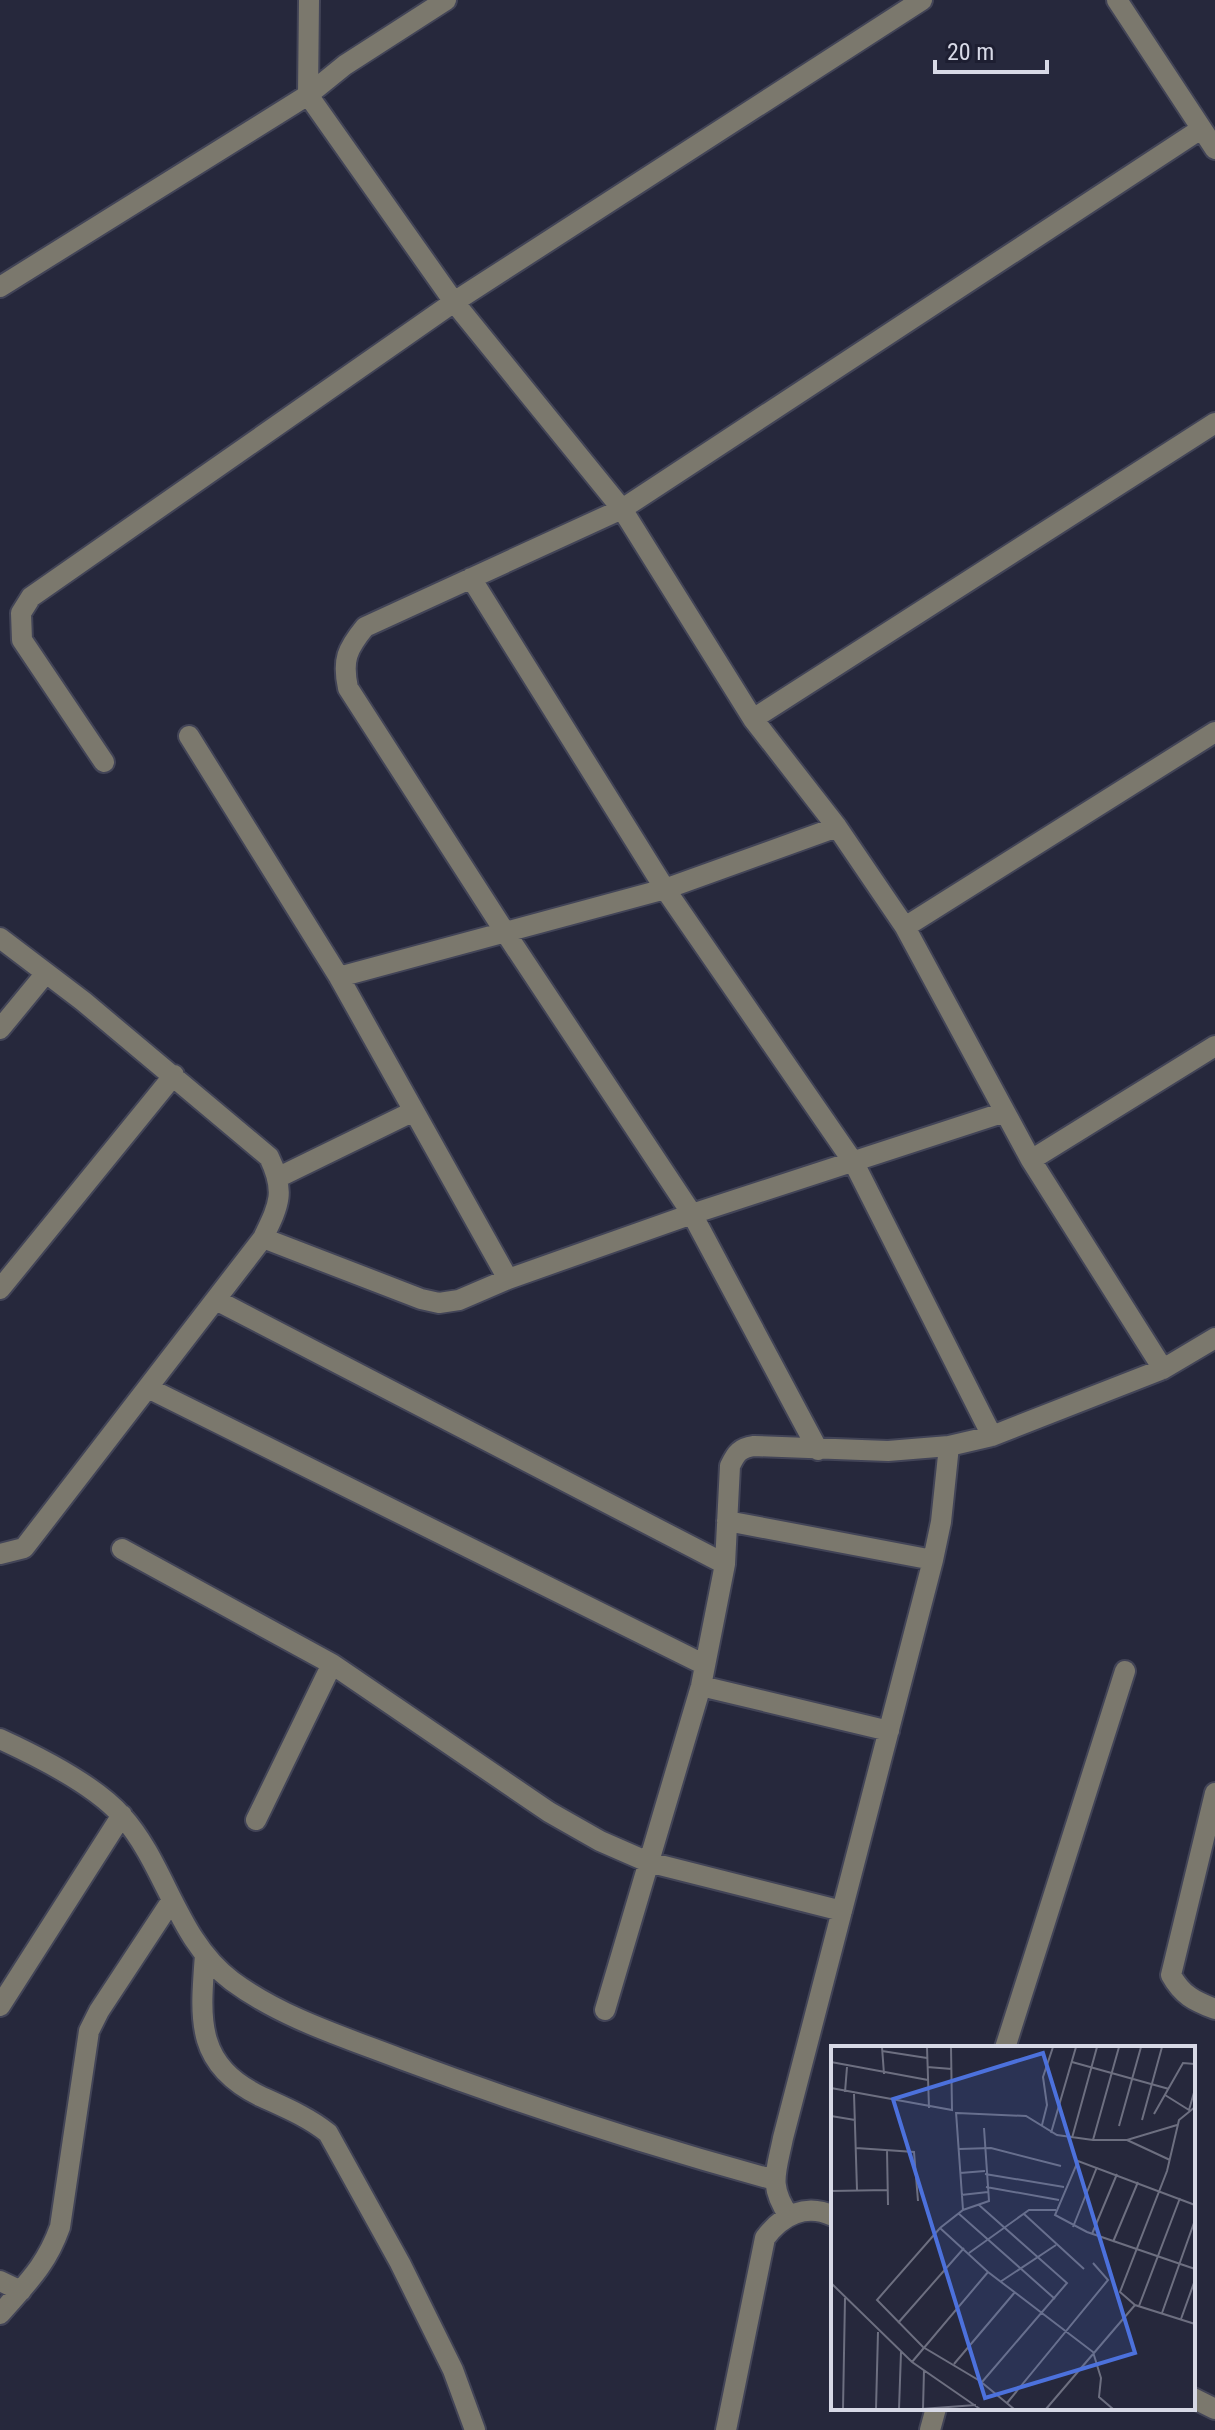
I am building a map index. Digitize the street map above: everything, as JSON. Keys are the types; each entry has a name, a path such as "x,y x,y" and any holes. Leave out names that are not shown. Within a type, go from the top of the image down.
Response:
{"street":[{"path":"309,0 308,95 454,302 622,509 753,719 837,827 905,927 1031,1160 1163,1369"},
{"path":"0,287 308,95 345,65 446,0"},
{"path":"104,762 22,640 21,613 31,597 454,302 922,0"},
{"path":"1117,0 1215,149"},
{"path":"818,1450 692,1214 348,688 343,666 352,643 365,627 622,509 1201,129"},
{"path":"753,719 1215,423"},
{"path":"471,578 665,889 854,1163 992,1436"},
{"path":"905,927 1215,732"},
{"path":"189,736 339,977 508,1279"},
{"path":"339,977 665,889 837,827"},
{"path":"0,938 174,1075 269,1157 279,1177 279,1204 263,1238 24,1548 0,1554"},
{"path":"0,1029 46,973"},
{"path":"1031,1160 1215,1046"},
{"path":"0,1289 174,1075"},
{"path":"279,1177 414,1111"},
{"path":"263,1238 421,1299 439,1303 459,1300 508,1279 692,1214 1005,1112"},
{"path":"216,1300 725,1564"},
{"path":"605,2010 701,1686 725,1564 730,1466 735,1454 754,1446 888,1451 949,1446 992,1436 1163,1369 1215,1338"},
{"path":"148,1388 705,1665"},
{"path":"789,2216 777,2197 775,2180 783,2138 933,1560 941,1522 949,1446"},
{"path":"727,1521 933,1560"},
{"path":"122,1549 332,1664 549,1812 600,1841 648,1862 842,1911"},
{"path":"256,1820 332,1664"},
{"path":"1006,2046 1125,1671"},
{"path":"701,1686 889,1731"},
{"path":"0,1739 42,1759 122,1815 205,1955 231,1980 272,2005 319,2028 480,2088 684,2155 775,2180"},
{"path":"1215,1793 1171,1975 1180,1990 1194,2001 1215,2009"},
{"path":"0,2006 122,1815"},
{"path":"0,2314 50,2253 60,2227 89,2031 172,1900"},
{"path":"205,1955 202,2018 208,2044 219,2068 235,2083 310,2119 328,2133 393,2249 453,2370 475,2430"},
{"path":"726,2430 765,2238 776,2224 806,2209 831,2215"},
{"path":"0,2281 21,2291"},
{"path":"1195,2399 1215,2409"},
{"path":"930,2430 935,2410"}]}
